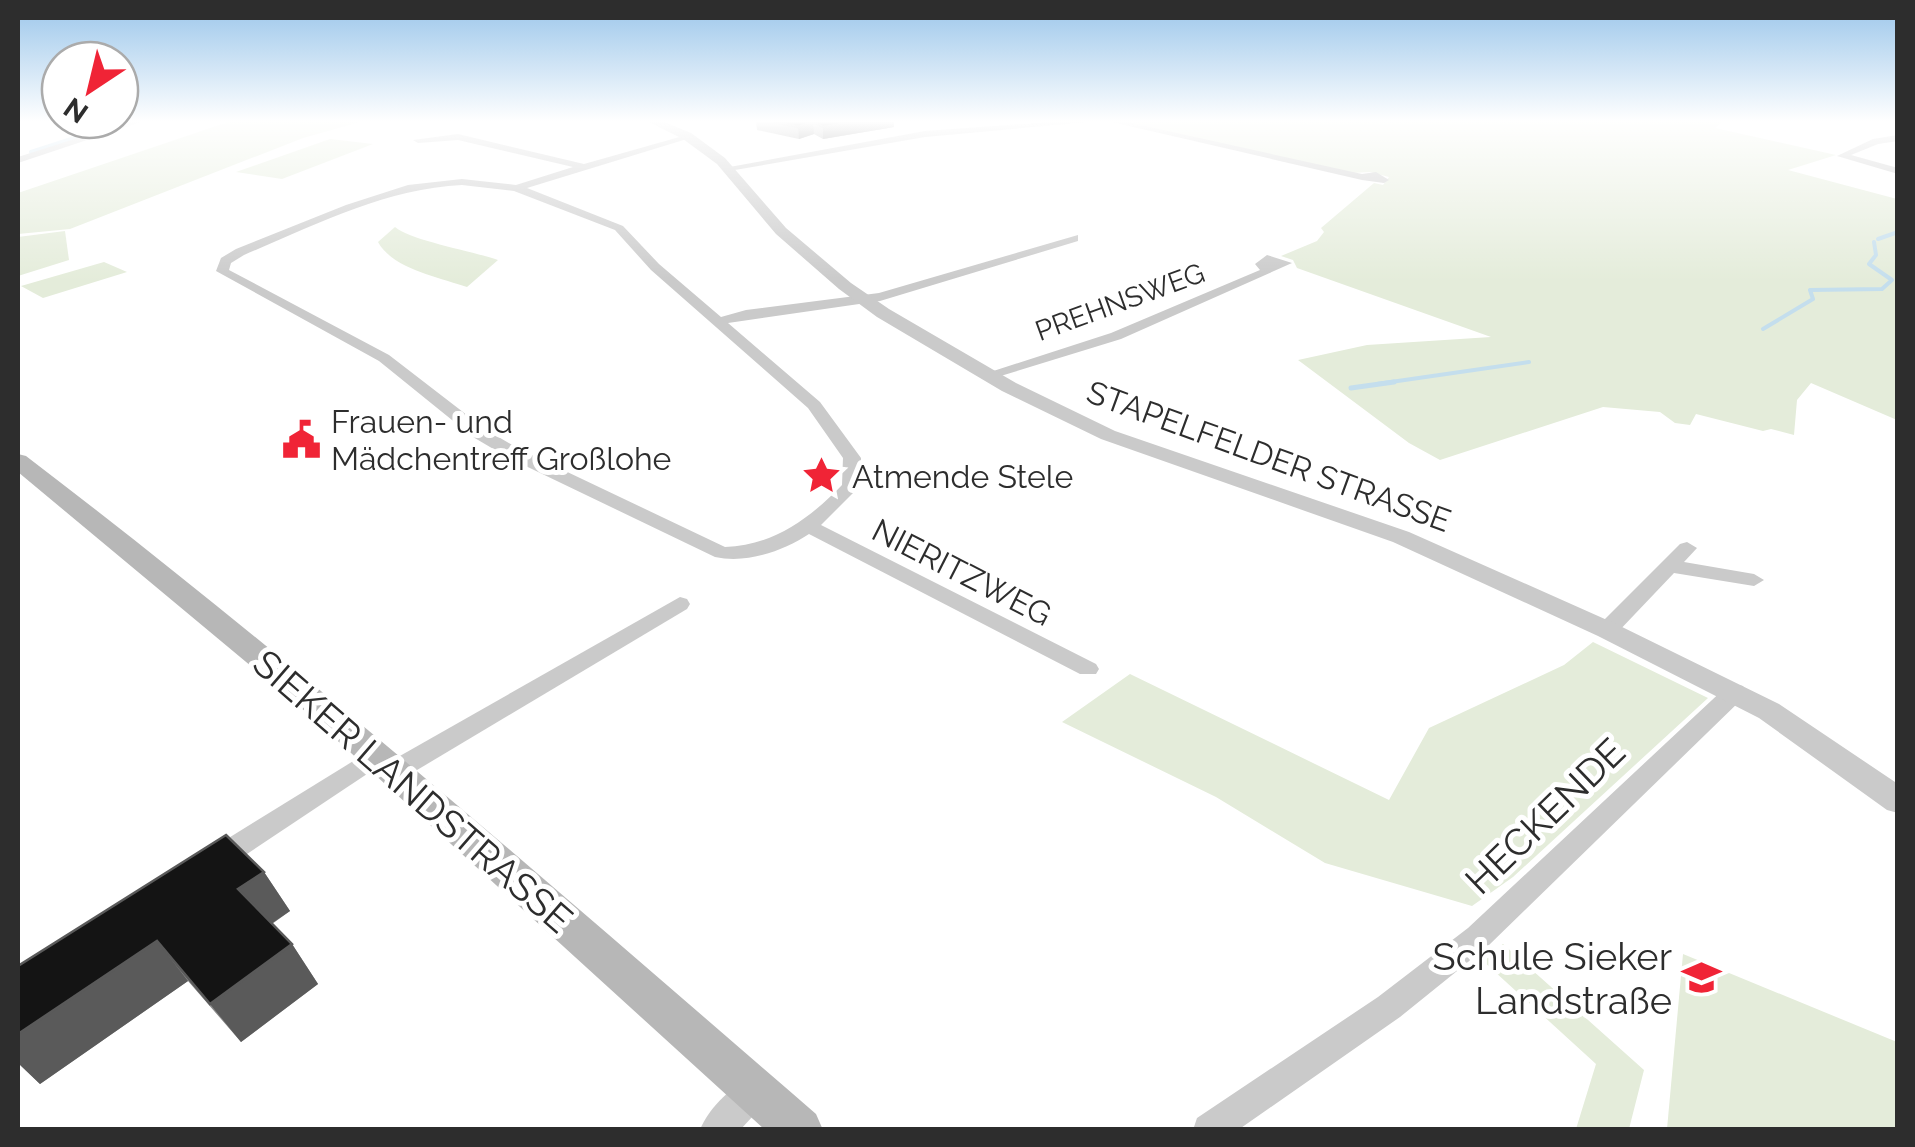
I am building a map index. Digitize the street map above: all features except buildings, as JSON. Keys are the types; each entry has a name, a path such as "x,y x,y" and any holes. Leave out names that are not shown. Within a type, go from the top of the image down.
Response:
{"main road":[{"name":"SIEKER LANDSTRASSE","path":"20,466 134,551 384,764 800,1130"}],"street":[{"path":"516,188 555,176"},
{"name":"STAPELFELDER STRASSE","path":"735,176 780,231 864,300 988,375 1108,435 1384,530 1607,630 1734,692 1807,734 1898,801"},
{"path":"1355,176 1362,177"},
{"path":"449,182 516,188 619,228 655,267 717,322 814,406 852,458 851,486 811,527 775,546 749,554 722,552 512,454 384,358 222,271 225,261 240,252 412,187 449,182"},
{"path":"717,322 746,314 864,300 1074,238"},
{"name":"PREHNSWEG","path":"988,375 1133,330 1200,303 1266,269"},
{"name":"NIERITZWEG","path":"811,527 1088,669"},
{"path":"1607,630 1687,548"},
{"path":"1669,566 1754,580"},
{"path":"198,872 384,764 680,604"},
{"name":"HECKENDE","path":"1209,1130 1388,1008 1478,937 1734,692"},
{"path":"716,1130 756,1090"}],"green space":[{"path":"70,176 207,176 70,229 18,234 18,193"},
{"path":"1383,176 1809,176 1897,199 1897,420 1811,383 1797,400 1794,435 1696,414 1690,425 1675,423 1660,412 1603,407 1440,460 1409,443 1298,360 1367,345 1491,337 1297,268 1293,260 1281,256 1317,241 1324,232 1321,228 1374,183 1383,185 1389,177"},
{"path":"395,227 427,241 498,260 467,287 394,259 378,242"},
{"path":"65,231 69,260 18,276 18,237"},
{"path":"104,262 127,272 43,298 21,286"},
{"path":"1593,642 1708,698 1513,877 1472,906 1325,863 1216,797 1062,722 1130,674 1389,800 1429,728 1564,665"},
{"path":"1503,944 1644,1070 1629,1129 1576,1129 1596,1064 1482,960"},
{"path":"1683,954 1897,1042 1897,1129 1667,1129"}],"waterway":[{"path":"1878,239 1898,232"},
{"path":"1763,329 1813,299 1810,290 1882,289 1892,280 1869,264 1876,255 1874,242"},
{"path":"1377,384 1529,362"},
{"path":"1351,388 1394,382"}],"place":[{"name":"Frauen- und Mädchentreff Großlohe","path":"301,439"},
{"name":"Atmende Stele","path":"822,476"},
{"name":"Schule Sieker Landstraße","path":"1702,978"}]}
